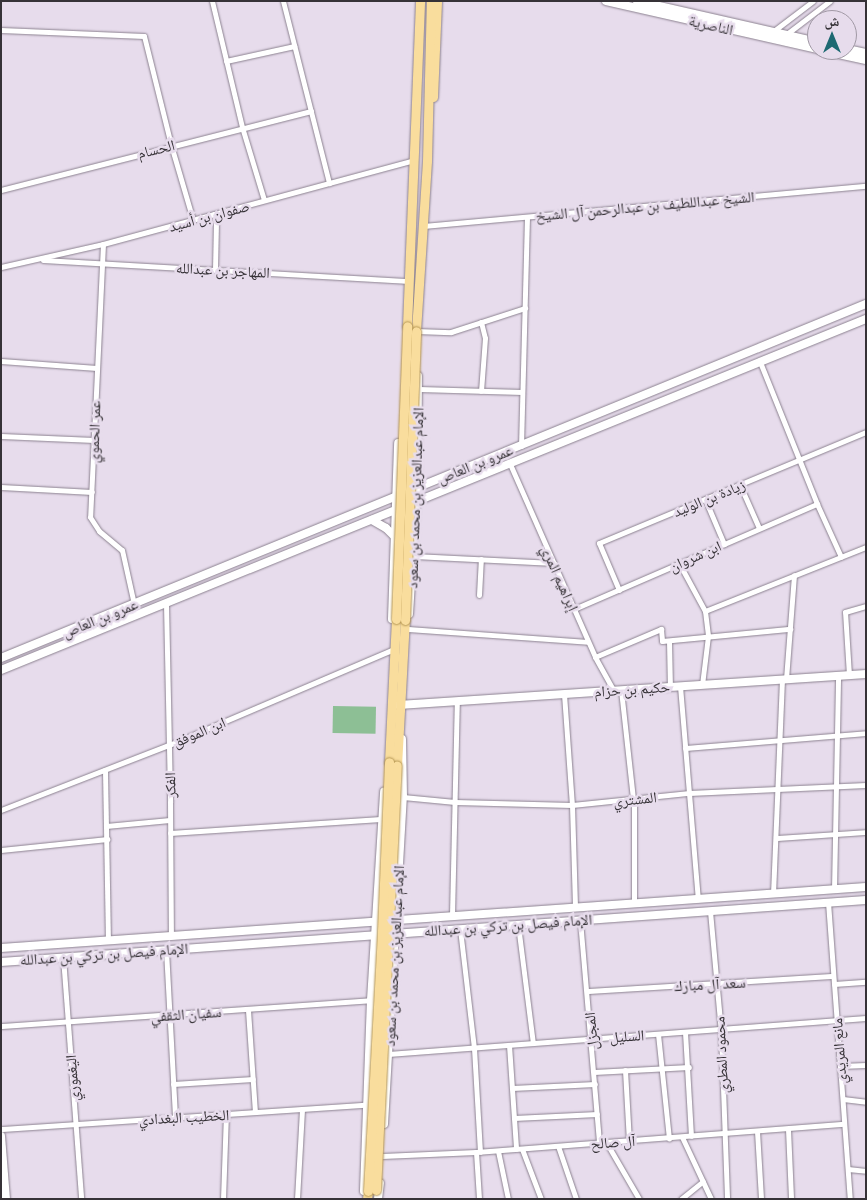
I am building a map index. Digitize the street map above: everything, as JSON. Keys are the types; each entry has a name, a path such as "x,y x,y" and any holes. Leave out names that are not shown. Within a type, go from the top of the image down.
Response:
{"main road":[{"name":"الإمام عبدالعزيز بن محمد بن سعود","path":"394,649 403,622 414,556 417,488 418,389 409,281 420,1"},
{"name":"الإمام عبدالعزيز بن محمد بن سعود","path":"372,1196 382,931 393,764 403,666 412,329 423,226 427,162 431,1"},
{"path":"427,162 431,122 437,1"},
{"name":"الناصرية","path":"606,1 764,38 807,41"},
{"name":"الناصرية","path":"637,1 772,32 782,38 807,46"},
{"name":"عمرو بن العاص","path":"1,658 866,304"},
{"name":"عمرو بن العاص","path":"1,670 866,318"},
{"name":"الإمام عبدالعزيز بن محمد بن سعود","path":"372,1196 366,1105 381,819 390,734 394,649 392,616 394,536 403,361 412,329"},
{"path":"469,466 474,479"},
{"path":"372,520 386,528 394,536"},
{"path":"297,537 301,549"},
{"path":"37,644 41,654"},
{"name":"حكيم بن حزام","path":"399,709 457,701 866,674"},
{"name":"الإمام عبدالعزيز بن محمد بن سعود","path":"372,1196 382,1156 403,797 399,709"},
{"name":"الإمام عبدالعزيز بن محمد بن سعود","path":"390,734 393,764"},
{"name":"الإمام فيصل بن تركي بن عبدالله","path":"1,948 866,887"},
{"name":"الإمام فيصل بن تركي بن عبدالله","path":"1,962 866,900"},
{"path":"1,1136 3,1189 6,1199"}],"street":[{"path":"212,1 242,127 264,200"},
{"path":"282,1 329,183"},
{"path":"764,38 813,1"},
{"path":"782,38 830,1"},
{"path":"1,30 144,36 171,146 193,220"},
{"path":"226,61 294,46"},
{"name":"الحسام","path":"1,190 311,110"},
{"name":"صفوان بن أسيد","path":"1,267 103,244 415,160"},
{"name":"الشيخ عبداللطيف بن عبدالرحمن آل الشيخ","path":"423,226 866,186"},
{"path":"214,214 216,222 215,270"},
{"path":"521,446 527,217"},
{"name":"عمر الحموي","path":"103,244 90,517 99,531 122,550 125,571 134,604"},
{"name":"المهاجر بن عبدالله","path":"36,259 409,281"},
{"path":"412,329 451,332 525,308"},
{"path":"480,322 485,338 481,391"},
{"path":"1,362 97,368"},
{"path":"760,362 817,504 841,557"},
{"path":"418,389 522,392"},
{"name":"زيادة بن الوليد","path":"619,590 599,543 866,432"},
{"path":"1,436 94,440"},
{"name":"إبراهيم المري","path":"510,464 595,657 617,690 633,798 634,904"},
{"path":"740,485 759,528"},
{"path":"1,487 92,492"},
{"path":"706,500 724,544"},
{"name":"ابن شروان","path":"574,609 817,504"},
{"path":"705,611 866,547"},
{"path":"414,556 554,563"},
{"path":"479,595 481,559"},
{"path":"679,563 705,611 708,636 702,685"},
{"path":"773,894 784,680 794,576"},
{"name":"الفكر","path":"166,604 170,936"},
{"path":"849,675 845,612 866,606"},
{"path":"403,622 588,642"},
{"path":"595,657 662,629 662,642 708,636 790,630"},
{"path":"669,641 670,687"},
{"name":"ابن الموفق","path":"1,810 169,745 394,649"},
{"path":"834,890 838,676"},
{"path":"680,686 698,899"},
{"path":"564,694 572,805 575,907"},
{"path":"452,915 457,701"},
{"path":"685,748 866,733"},
{"path":"105,770 108,940"},
{"name":"المشتري","path":"403,797 455,802 572,805 689,793 835,788 866,785"},
{"path":"170,833 381,819"},
{"path":"106,826 170,820"},
{"path":"776,838 834,836 866,832"},
{"path":"1,850 107,839"},
{"name":"مانع المريدي","path":"828,902 850,1199"},
{"name":"محمود المطري","path":"710,911 720,1029 727,1199"},
{"name":"المجزل","path":"580,920 592,1039 599,1143"},
{"path":"518,925 532,1043"},
{"path":"460,929 474,1048 479,1199"},
{"path":"166,950 175,1117"},
{"name":"اليغموري","path":"63,958 82,1199"},
{"name":"سعد آل مبارك","path":"587,991 833,976"},
{"path":"834,984 866,982"},
{"name":"سفيان الثقفي","path":"1,1026 371,1000"},
{"path":"248,1010 255,1112"},
{"name":"السليل","path":"388,1054 866,1018"},
{"path":"685,1032 691,1136"},
{"path":"658,1034 670,1138"},
{"path":"509,1045 516,1149"},
{"path":"840,1066 866,1064"},
{"path":"594,1072 688,1067"},
{"path":"625,1070 630,1140"},
{"path":"173,1084 253,1079"},
{"path":"512,1088 595,1084"},
{"path":"843,1099 866,1102"},
{"name":"الخطيب البغدادي","path":"1,1129 366,1105"},
{"path":"297,1199 302,1109"},
{"path":"223,1199 226,1114"},
{"path":"514,1118 597,1114"},
{"name":"آل صالح","path":"382,1156 498,1151 844,1124"},
{"path":"788,1129 791,1199"},
{"path":"757,1131 761,1199"},
{"path":"682,1137 711,1199"},
{"path":"606,1142 639,1198 635,1199"},
{"path":"558,1146 576,1199"},
{"path":"522,1149 541,1199"},
{"path":"498,1151 508,1199"},
{"path":"848,1169 866,1171"},
{"path":"681,1199 703,1181"}],"green space":[{"path":"333,706 376,707 376,734 333,733"}]}
